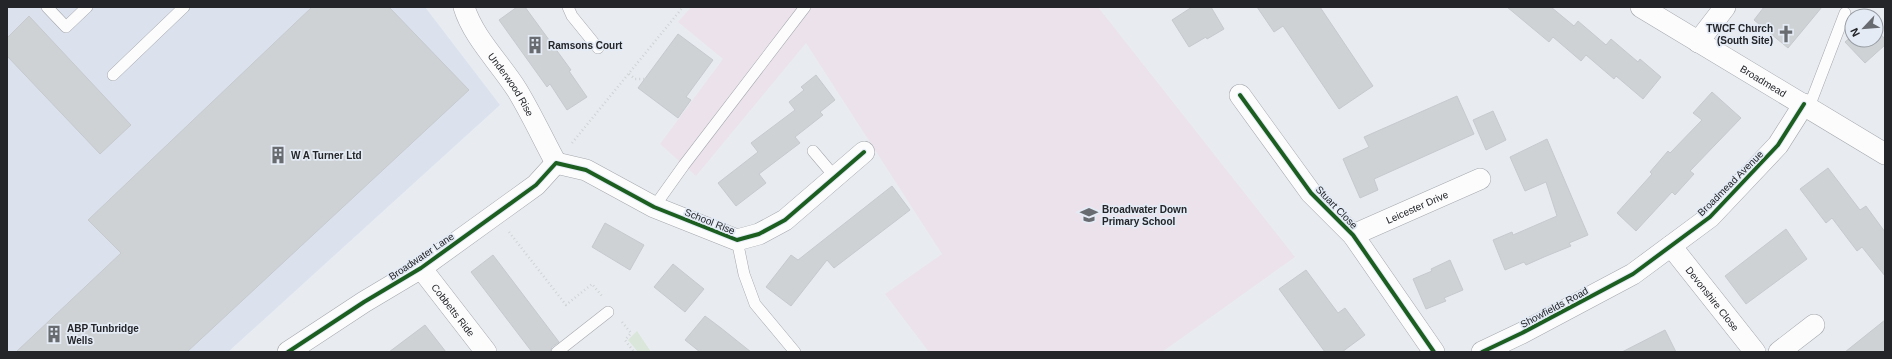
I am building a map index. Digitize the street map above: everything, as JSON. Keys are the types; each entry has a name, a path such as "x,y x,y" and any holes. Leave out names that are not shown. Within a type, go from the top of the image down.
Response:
{"street":[{"name":"Underwood Rise","path":"464,7 471,26 517,90 556,163"},
{"name":"Broadmead","path":"1641,7 1885,154"},
{"path":"1698,42 1725,7"},
{"name":"Stuart Close","path":"1240,95 1311,193 1353,235 1434,352"},
{"name":"Broadmead Avenue","path":"1633,274 1710,216 1773,150 1807,106"},
{"name":"School Rise","path":"556,163 586,170 654,208 737,240 759,234 785,220 864,152"},
{"name":"Broadwater Lane","path":"288,352 364,302 421,268 536,185 556,163"},
{"name":"Leicester Drive","path":"1353,235 1480,179"},
{"name":"Devonshire Close","path":"1671,246 1755,352"},
{"name":"Cobbetts Ride","path":"421,268 486,352"},
{"name":"Showfields Road","path":"1482,352 1522,333 1633,274"},
{"path":"1779,352 1814,325"}],"lane":[{"path":"47,7 66,27 87,7"},
{"path":"114,74 184,7"},
{"path":"568,7 572,16 598,48"},
{"path":"654,208 684,165 804,7"},
{"path":"1807,106 1844,15"},
{"path":"813,150 835,177"},
{"path":"737,240 744,274 755,304 795,352"},
{"path":"557,352 607,308"}],"path":[{"path":"556,163 683,7"},
{"path":"629,74 635,79 645,79"},
{"path":"495,214 566,305 592,284 607,308"},
{"path":"622,321 631,333 625,340 634,352"}],"shaded area":[{"path":"7,7 425,7 500,105 228,352 7,352"},
{"name":"Broadwater Down Primary School","path":"691,7 1098,7 1295,257 1162,352 929,352 885,294 942,254 806,43 696,176 660,144 723,59 678,22"}],"green space":[{"path":"637,331 651,352 638,352 628,340"}],"building":[{"name":"W A Turner Ltd","path":"312,7 389,7 469,90 187,352 16,352 121,253 88,220"},
{"name":"Ramsons Court","path":"517,7 525,7 571,70 569,71 587,97 567,110 550,84 547,87 499,20"},
{"path":"1192,7 1211,7 1224,29 1189,47 1172,20"},
{"path":"1257,7 1320,7 1373,86 1339,109 1283,26 1274,32"},
{"path":"1507,7 1551,7 1574,26 1578,21 1606,45 1611,39 1638,62 1640,59 1661,77 1643,99 1616,76 1614,79 1586,55 1581,61 1553,37 1549,42"},
{"name":"TWCF Church (South Site)","path":"1764,7 1822,7 1788,48 1754,20"},
{"path":"29,16 131,125 100,154 7,56 7,38"},
{"path":"678,34 713,60 686,97 691,100 678,118 638,88"},
{"path":"1851,48 1882,48 1865,63"},
{"path":"816,75 835,100 820,112 823,115 795,137 800,143 759,174 766,183 736,206 718,183 758,152 751,143 795,110 789,102 804,90 801,87"},
{"path":"1712,92 1741,118 1690,171 1694,174 1675,195 1672,192 1636,231 1617,213 1652,174 1650,172 1668,151 1670,153 1702,120 1693,113"},
{"path":"1457,96 1474,134 1374,179 1378,190 1360,198 1343,159 1369,147 1364,137"},
{"path":"1493,111 1506,140 1486,150 1473,120"},
{"path":"1547,139 1588,235 1569,243 1571,246 1526,265 1524,262 1505,270 1493,240 1512,232 1513,235 1557,216 1546,182 1525,191 1510,157"},
{"path":"1828,168 1860,210 1866,206 1885,232 1885,276 1862,247 1857,251 1832,218 1826,223 1800,189"},
{"path":"892,186 910,210 834,268 827,260 791,306 766,287 791,255 798,260"},
{"path":"605,223 644,245 630,270 592,247"},
{"path":"1786,229 1807,259 1746,304 1725,276"},
{"path":"493,255 559,342 552,347 550,352 532,352 471,272"},
{"path":"1450,260 1463,290 1444,298 1446,301 1426,309 1413,279 1432,271 1431,269"},
{"path":"673,264 704,289 685,312 654,287"},
{"path":"1306,270 1338,313 1345,308 1365,335 1342,352 1325,352 1279,289"},
{"path":"705,316 751,352 700,352 685,340"},
{"path":"1885,320 1885,352 1845,352"},
{"path":"425,325 446,352 389,352"},
{"path":"1665,330 1676,352 1622,352"}],"cycle path":[{"path":"1240,95 1311,193 1353,235 1434,352"},
{"path":"1482,352 1522,333 1633,274 1710,217 1778,145 1804,104"},
{"path":"288,352 364,302 421,268 536,185 556,163 586,170 654,207 737,240 759,234 785,220 864,152"}],"place":[{"name":"TWCF Church (South Site)","path":"1786,34"},
{"name":"Ramsons Court","path":"535,45"},
{"name":"W A Turner Ltd","path":"278,155"},
{"name":"Broadwater Down Primary School","path":"1089,215"},
{"name":"ABP Tunbridge Wells","path":"54,334"}]}
